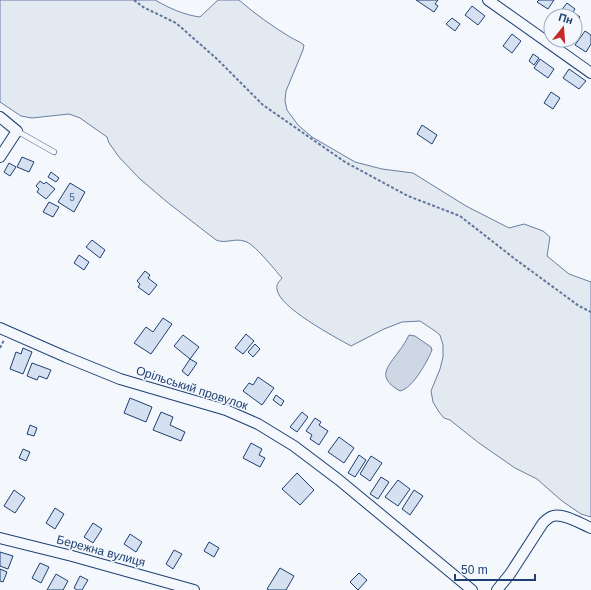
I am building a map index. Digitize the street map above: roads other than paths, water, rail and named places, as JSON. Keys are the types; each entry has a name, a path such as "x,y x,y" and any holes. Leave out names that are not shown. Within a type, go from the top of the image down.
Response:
{"street":[{"path":"488,0 591,73"},
{"path":"0,117 17,131 0,157"},
{"name":"Орільський провулок","path":"0,328 120,379 226,410 258,424 294,446 339,480 472,590"},
{"path":"497,590 510,574 543,523 548,518 555,515 564,516 591,528"},
{"name":"Бережна вулиця","path":"0,538 72,556 194,590"}],"lane":[{"path":"17,131 54,152"}]}
